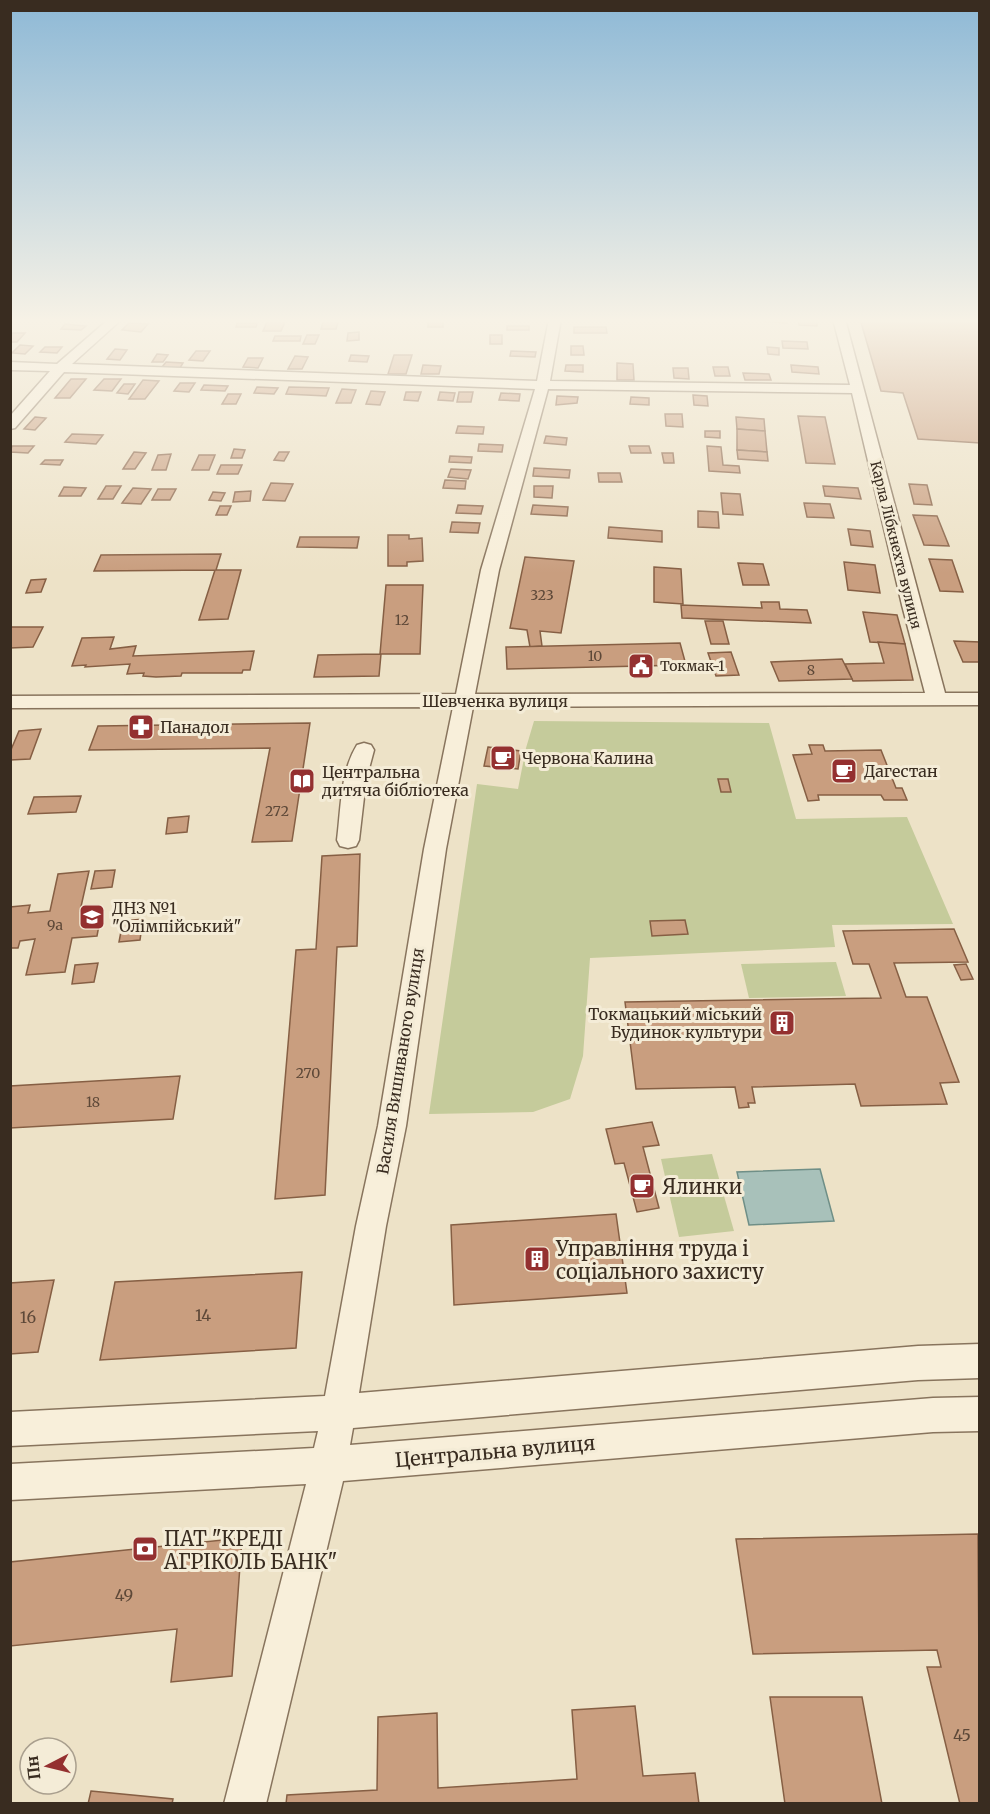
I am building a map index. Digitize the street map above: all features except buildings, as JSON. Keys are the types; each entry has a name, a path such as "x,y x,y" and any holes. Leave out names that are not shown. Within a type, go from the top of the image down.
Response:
{"street":[{"path":"10,425 29,404"},
{"name":"Василя Вишиваного вулиця","path":"245,1803 317,1519 339,1412 371,1226 392,1126 435,849 490,570 538,404"},
{"name":"Карла Лібкнехта вулиця","path":"862,404 915,627 937,700"},
{"name":"Шевченка вулиця","path":"10,702 980,699"},
{"path":"348,840 355,780 364,750"},
{"path":"10,1429 339,1412 918,1363 980,1360"},
{"name":"Центральна вулиця","path":"10,1482 283,1468 933,1415 980,1414"}],"green space":[{"path":"534,721 769,723 796,819 907,817 953,924 832,925 835,947 590,958 583,1056 570,1099 533,1112 429,1114 477,784 518,789"},
{"path":"836,962 846,996 749,998 741,964"},
{"path":"712,1154 734,1231 679,1237 661,1159"}],"water":[{"path":"820,1169 834,1221 749,1225 737,1172"}],"place":[{"name":"Токмак-1","path":"641,666"},
{"name":"Панадол","path":"141,727"},
{"name":"Червона Калина","path":"503,758"},
{"name":"Дагестан","path":"844,771"},
{"name":"Центральна дитяча бібліотека","path":"302,781"},
{"name":"ДНЗ №1 \"Олімпійський\"","path":"92,917"},
{"name":"Токмацький міський Будинок культури","path":"782,1023"},
{"name":"Ялинки","path":"642,1186"},
{"name":"Управління труда і соціального захисту","path":"537,1259"},
{"name":"ПАТ \"КРЕДI АГРIКОЛЬ БАНК\"","path":"145,1549"}]}
